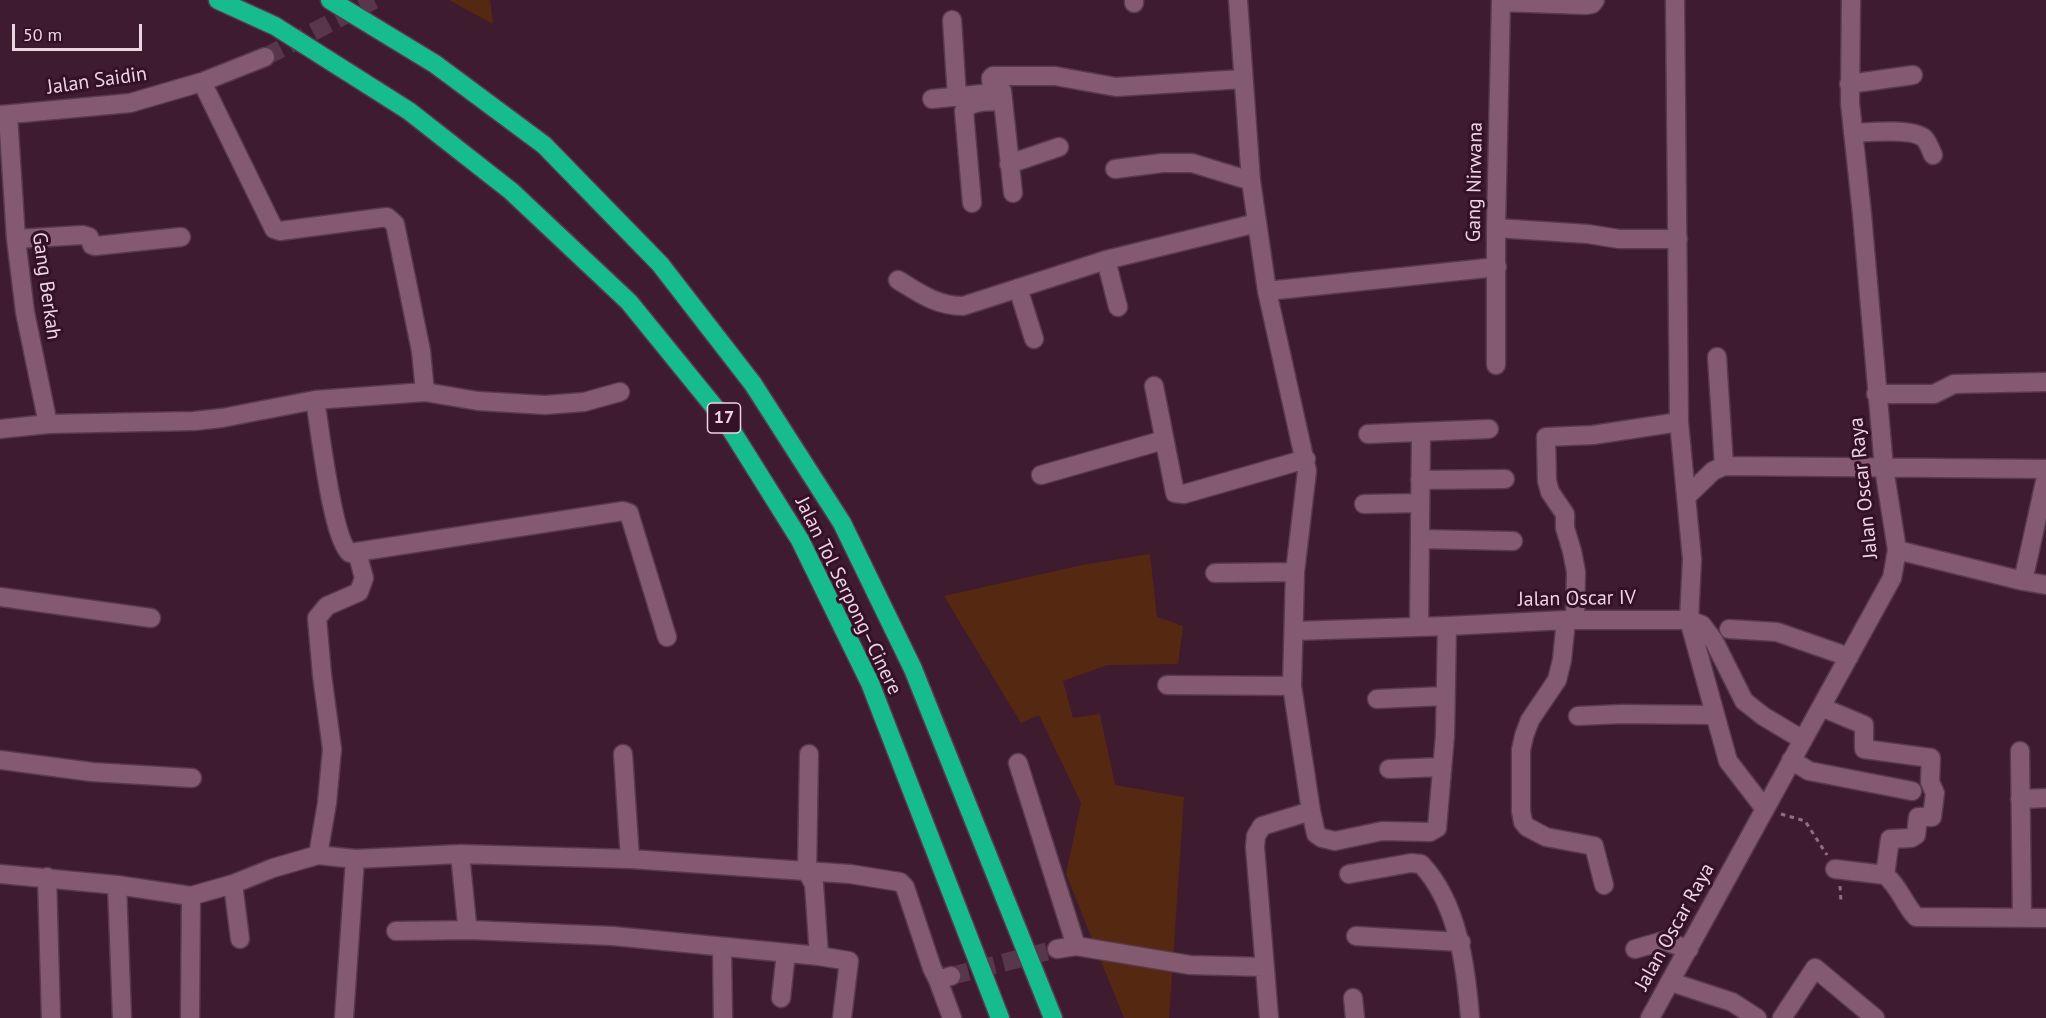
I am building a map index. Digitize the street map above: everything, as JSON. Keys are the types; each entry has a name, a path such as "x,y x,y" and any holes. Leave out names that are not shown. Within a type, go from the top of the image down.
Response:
{"highway":[{"name":"Jalan Tol Serpong–Cinere","path":"218,0 275,26 409,111 511,191 629,302 725,420 800,540 870,683 1000,1018"},
{"name":"Jalan Tol Serpong–Cinere","path":"330,0 435,64 544,145 660,264 753,384 842,523 913,669 1053,1018"}],"street":[{"path":"1238,0 1251,181 1267,291 1306,459 1307,471 1295,572 1292,686 1311,811 1316,834 1322,838 1335,841 1382,831 1432,832 1437,828 1442,766 1447,626"},
{"path":"1501,1 1586,5 1592,4 1595,0"},
{"path":"1675,0 1679,422 1692,559 1689,620 1728,761 1765,809"},
{"name":"Jalan Oscar Raya","path":"1650,1018 1892,578 1897,550 1884,468 1876,394 1849,84 1851,0"},
{"name":"Gang Nirwana","path":"1496,365 1496,228 1501,1"},
{"path":"952,20 957,97"},
{"name":"Jalan Saidin","path":"4,115 130,103 202,82 265,57"},
{"path":"1849,84 1913,75"},
{"path":"932,99 992,93 992,76 1055,76 1116,87 1243,79"},
{"path":"1006,77 1002,82 1003,101 1013,193"},
{"path":"202,82 274,229 280,231 387,217 395,224 420,340 425,392"},
{"path":"972,203 964,109 976,103 1003,101"},
{"name":"Gang Berkah","path":"4,115 16,239 29,335 48,424"},
{"path":"1853,133 1893,131 1922,137 1933,155"},
{"path":"1009,164 1059,147"},
{"path":"1115,169 1192,163 1251,181"},
{"path":"898,279 927,298 953,306 963,306 1106,260 1257,223"},
{"path":"1496,228 1588,234 1619,239 1678,239"},
{"path":"16,239 84,235 89,237 92,245 95,246 181,237"},
{"path":"1106,260 1118,307"},
{"path":"1267,291 1497,267"},
{"path":"1018,288 1034,339"},
{"path":"1717,357 1724,466"},
{"path":"1876,394 1934,394 1954,384 2046,382"},
{"path":"1155,386 1174,490 1181,495 1306,459"},
{"path":"0,429 48,424 194,421 222,418 315,400 425,392 478,401 545,405 584,402 620,392"},
{"path":"315,400 337,528 345,549 350,553 623,511 629,513 667,637"},
{"path":"1604,885 1594,846 1546,837 1527,827 1523,822 1521,811 1521,750 1524,736 1530,720 1557,680 1570,620 1576,572 1565,528 1565,514 1550,492 1546,481 1546,437 1593,435 1679,422"},
{"path":"1368,434 1489,429"},
{"path":"1419,626 1420,433"},
{"path":"1041,475 1164,440"},
{"path":"1686,496 1713,471 1724,466 2046,469"},
{"path":"2023,581 2046,477"},
{"path":"1420,480 1505,479"},
{"path":"1364,504 1420,504"},
{"path":"1420,539 1513,540"},
{"path":"1897,550 2046,585"},
{"path":"318,855 327,803 332,749 317,618 327,606 358,592 364,578 357,552"},
{"path":"1215,573 1295,572"},
{"path":"0,597 151,618"},
{"name":"Jalan Oscar IV","path":"1294,630 1570,620 1689,620"},
{"path":"1689,620 1702,625 1714,641 1744,701 1763,716 1803,740"},
{"path":"1729,629 1777,632 1849,657"},
{"path":"1167,685 1292,686"},
{"path":"1377,699 1445,696"},
{"path":"1821,707 1864,725 1864,749 1931,758 1930,782 1935,793 1932,818 1918,817 1916,835 1911,838 1890,839 1885,875"},
{"path":"1578,716 1714,715"},
{"path":"2020,751 2022,917"},
{"path":"623,753 630,859"},
{"path":"809,753 807,872 814,884 819,956"},
{"path":"0,760 92,772 192,778"},
{"path":"1791,760 1809,771 1912,790"},
{"path":"1018,763 1076,946"},
{"path":"1389,769 1442,766"},
{"path":"2020,799 2046,798"},
{"path":"1269,1018 1256,836 1263,826 1311,811"},
{"path":"460,854 467,924 471,930"},
{"path":"0,874 117,885 191,896 318,855 355,859 460,854 630,859 850,874 900,882 905,888 932,968 945,978 952,1018"},
{"path":"344,1018 355,859"},
{"path":"1349,874 1411,863 1421,864 1429,872 1447,905 1461,942 1470,1018"},
{"path":"1835,869 1885,875 1892,880 1908,908 1916,917 2046,918"},
{"path":"47,877 51,1018"},
{"path":"233,884 240,939"},
{"path":"117,885 122,1018"},
{"path":"190,1018 191,896"},
{"path":"396,931 471,930 613,936 819,956 849,961 842,1018"},
{"path":"1356,936 1461,942"},
{"path":"1635,949 1663,941 1689,949"},
{"path":"722,946 723,1018"},
{"path":"1057,949 1076,946 1190,965 1264,967"},
{"path":"781,998 786,953"},
{"path":"1782,1018 1815,968 1875,1018"},
{"path":"1671,982 1726,999 1748,1015"},
{"path":"1353,998 1355,1018"}],"path":[{"path":"1765,809 1805,821 1835,869 1841,902"}],"shaded area":[{"path":"449,0 490,0 493,24"},
{"path":"1150,554 1157,617 1183,626 1178,664 1107,665 1063,681 1073,718 1100,714 1115,785 1184,797 1169,1018 1124,1018 1066,874 1081,803 1039,715 1021,723 944,596 1082,565"}],"tunnel":[{"path":"265,57 374,0"},
{"path":"951,976 1057,949"}]}
